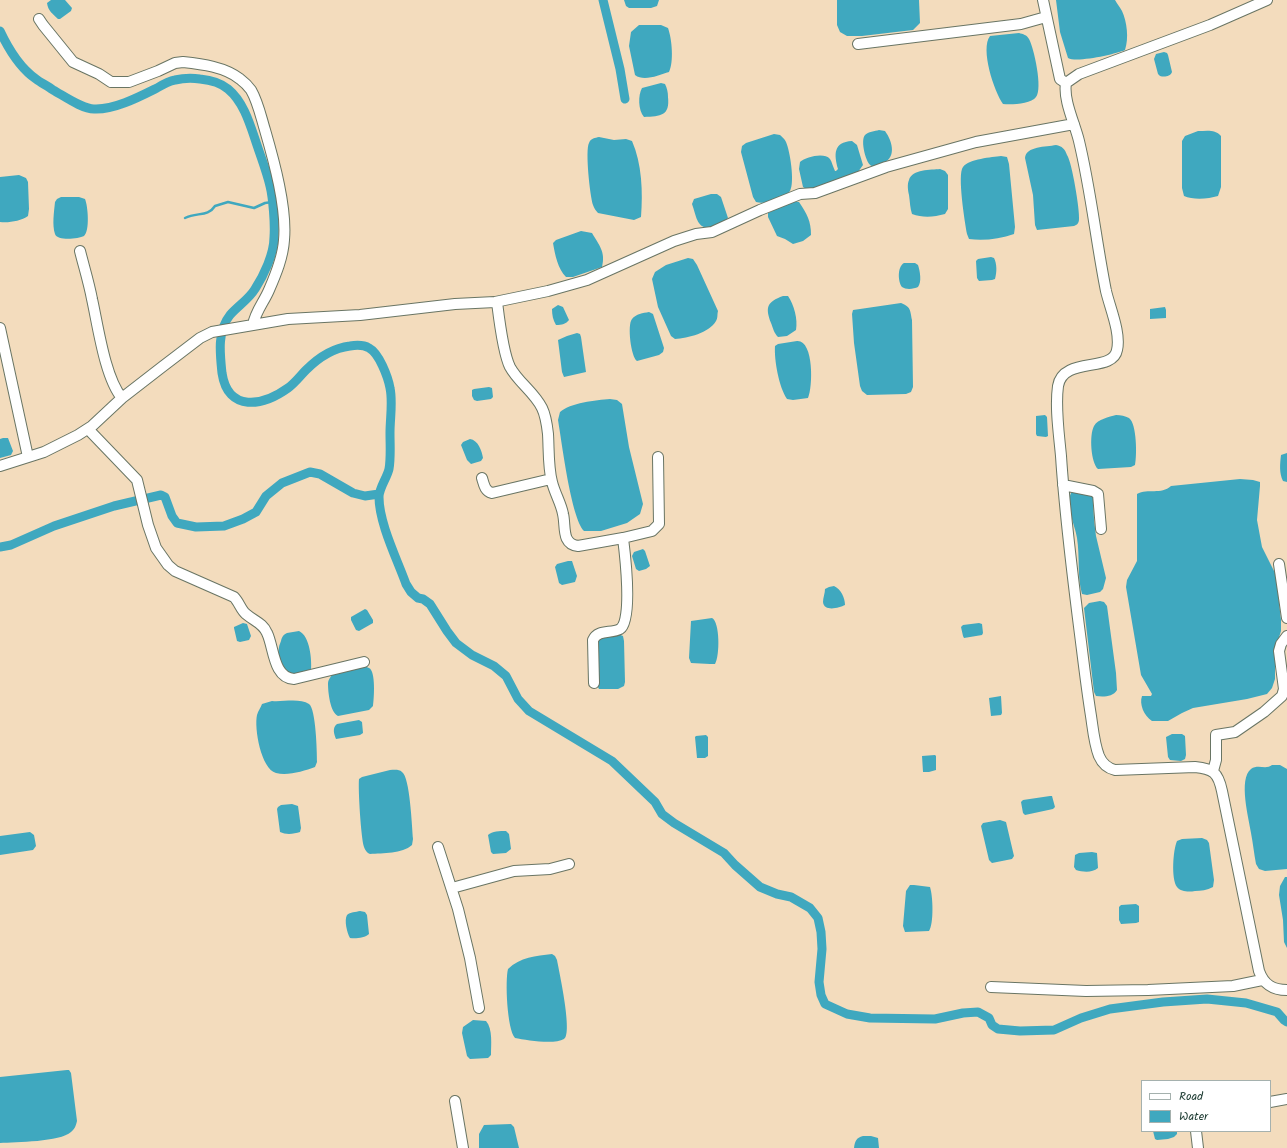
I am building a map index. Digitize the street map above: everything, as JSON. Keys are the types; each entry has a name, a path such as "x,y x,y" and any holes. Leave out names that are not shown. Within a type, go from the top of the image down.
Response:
{"street":[{"path":"1043,0 1060,79 1066,83"},
{"path":"1066,83 1078,74 1210,25 1267,0"},
{"path":"858,44 1021,24 1046,18"},
{"path":"39,19 42,25 73,62 99,74 111,82 129,82 175,63 183,62 229,72 242,80 250,90 258,106 274,162 283,207 284,227 284,240 280,260 269,290 256,313 254,325"},
{"path":"1066,83 1066,97 1087,179 1106,291 1115,325 1118,344 1113,358 1074,369 1063,375 1060,379 1057,398 1063,485 1086,687 1095,741 1099,756 1108,767 1115,770 1195,767 1213,771 1218,776 1221,783 1257,964 1262,980 1274,988 1287,990"},
{"path":"0,466 64,443 88,429 122,398 200,338 212,332 288,319 360,314 455,304 497,302 548,291 587,280 674,241 696,234 712,232 800,194 815,193 886,167 976,142 1074,124"},
{"path":"80,251 112,380 117,392 122,398"},
{"path":"497,302 502,337 509,366 535,397 544,414 548,435 548,458 551,479 556,497 564,514 566,535 569,543 578,546 652,531 659,524 658,457"},
{"path":"0,328 28,457"},
{"path":"88,429 137,480 140,487 148,525 156,548 168,565 175,571 234,597 239,602 245,614 261,624 267,633 277,666 285,677 288,679 294,679 364,662"},
{"path":"482,478 488,492 492,493 551,479"},
{"path":"1063,485 1093,491 1098,494 1101,529"},
{"path":"594,682 593,640 595,636 598,633 620,629 624,626 626,619 627,576 623,538"},
{"path":"1279,564 1287,618"},
{"path":"1213,771 1216,760 1216,735 1235,732 1264,712 1282,696 1284,689 1279,651 1281,644 1287,636"},
{"path":"438,847 452,888 465,937 479,1008"},
{"path":"452,888 514,871 550,869 569,864"},
{"path":"991,986 1086,991 1148,990 1233,986 1262,980"},
{"path":"1271,1102 1287,1099"},
{"path":"455,1101 464,1148"},
{"path":"1196,1132 1198,1148"}],"water":[{"path":"51,0 65,0 72,8 71,11 58,19 48,8 47,3"},
{"path":"624,0 659,0 657,6 651,8 629,8 626,6"},
{"path":"837,0 919,0 920,23 913,30 862,36 847,36 840,32 837,25"},
{"path":"1056,0 1115,0 1122,11 1126,25 1127,40 1125,50 1114,54 1088,59 1068,58 1060,32"},
{"path":"639,25 661,25 668,28 672,50 672,62 669,72 647,78 635,75 629,46 631,32"},
{"path":"1019,33 1027,37 1031,44 1037,68 1039,86 1038,93 1036,97 1025,103 1003,104 999,98 989,70 987,60 987,42 990,36"},
{"path":"1164,52 1168,55 1172,72 1168,76 1160,76 1158,74 1154,59 1156,54"},
{"path":"661,83 665,84 668,95 666,111 660,115 644,117 639,102 642,88"},
{"path":"879,130 885,131 888,135 892,150 890,158 886,162 873,166 870,165 866,157 863,142 865,135"},
{"path":"1198,131 1213,131 1221,136 1221,187 1218,196 1201,199 1184,196 1182,188 1182,141 1185,136"},
{"path":"774,134 780,135 788,146 791,166 791,187 790,191 783,197 769,202 760,203 756,202 753,197 741,152 742,146 746,143"},
{"path":"599,137 614,140 626,139 632,141 640,169 642,198 641,217 634,220 598,213 594,207 589,183 588,147 593,138"},
{"path":"852,141 857,145 863,165 858,172 808,190 803,187 799,169 800,162 806,158 824,156 830,159 836,171 838,169 836,150 841,144"},
{"path":"1056,145 1064,149 1069,159 1077,197 1079,222 1074,226 1037,230 1035,225 1033,195 1025,158 1026,154 1033,149"},
{"path":"1001,156 1007,157 1009,164 1015,227 1014,234 992,239 969,239 962,199 961,171 966,164 975,160"},
{"path":"940,169 945,171 948,175 948,209 945,214 928,217 912,214 908,188 908,182 911,176 922,171"},
{"path":"19,175 26,178 28,182 28,216 15,221 0,222 0,177"},
{"path":"711,194 717,194 721,197 728,218 715,226 705,227 701,225 697,219 692,204 694,199"},
{"path":"61,197 79,197 85,199 88,212 88,224 84,236 73,239 60,238 55,234 53,223 55,202"},
{"path":"792,201 799,202 808,218 811,230 811,235 803,241 793,244 777,236 768,217 768,213"},
{"path":"581,231 592,233 597,241 603,257 602,267 573,277 566,277 559,266 553,243 556,240"},
{"path":"688,258 693,259 697,265 718,311 717,318 713,325 703,332 692,336 675,339 671,336 658,307 652,279 655,272 666,265"},
{"path":"994,258 996,263 995,279 979,281 977,278 976,261 978,259"},
{"path":"904,263 915,263 918,265 920,279 918,287 908,289 902,287 899,278 899,271"},
{"path":"783,296 788,296 794,308 796,330 787,336 778,337 771,323 768,309 774,300"},
{"path":"901,303 910,309 912,320 913,387 911,392 906,394 867,395 862,391 860,386 854,343 853,310"},
{"path":"558,305 563,307 569,320 564,324 556,325 552,309"},
{"path":"1165,307 1166,318 1150,319 1150,309"},
{"path":"649,312 653,314 664,348 663,352 659,355 637,361 631,348 631,322 636,316"},
{"path":"577,333 580,334 581,337 586,372 564,377 558,340"},
{"path":"797,341 803,343 807,348 811,365 811,384 808,398 793,400 787,399 779,381 776,366 775,346 778,344"},
{"path":"489,387 492,388 493,397 491,399 474,400 472,390"},
{"path":"610,399 617,400 622,404 629,447 643,504 640,514 627,523 601,531 584,531 579,523 571,496 558,420 560,412 570,406 591,401"},
{"path":"1045,415 1047,417 1048,436 1037,436 1036,416"},
{"path":"1116,415 1127,417 1132,421 1136,440 1135,465 1131,467 1098,469 1092,455 1092,430 1098,422"},
{"path":"8,438 13,451 11,455 0,458 0,439"},
{"path":"470,439 475,441 481,449 483,458 481,461 471,464 467,460 461,445 463,442"},
{"path":"1287,453 1287,482 1283,481 1280,468 1281,455"},
{"path":"1240,479 1260,482 1257,520 1262,547 1276,575 1281,631 1275,650 1275,679 1272,688 1267,694 1193,708 1168,721 1152,721 1145,713 1141,703 1142,696 1151,696 1152,694 1141,675 1126,587 1127,580 1137,561 1137,494 1146,491 1159,491 1167,489 1171,486"},
{"path":"1074,491 1091,494 1093,497 1096,536 1106,578 1103,589 1100,592 1087,595 1082,594 1080,587 1077,538 1069,504 1069,498 1071,493"},
{"path":"643,549 650,566 639,571 636,569 632,556 634,552"},
{"path":"572,561 577,576 575,582 562,585 559,583 555,567 557,564"},
{"path":"834,586 839,589 842,594 845,605 836,608 829,608 824,605 823,602 825,589"},
{"path":"1100,601 1104,602 1107,606 1117,690 1113,694 1105,696 1096,696 1094,692 1084,608 1089,603"},
{"path":"365,609 373,620 373,623 359,631 356,630 351,617"},
{"path":"712,618 715,621 718,632 717,660 715,664 691,663 689,658 691,621"},
{"path":"243,623 247,624 251,636 249,640 240,642 237,641 234,627"},
{"path":"982,624 982,635 964,638 961,627 963,625"},
{"path":"299,631 306,638 310,649 311,671 290,675 281,663 278,650 282,637 287,633"},
{"path":"618,634 623,636 624,641 624,686 618,689 599,689 597,685 597,643 599,638"},
{"path":"359,667 368,667 373,674 373,706 369,710 338,716 335,714 330,701 328,682 332,675"},
{"path":"1001,696 1001,715 991,716 989,698"},
{"path":"272,701 301,701 309,704 315,722 317,762 315,767 296,773 281,774 271,770 266,764 260,747 256,721 257,714 262,704"},
{"path":"359,720 362,722 363,733 360,735 336,739 334,729 337,724"},
{"path":"1172,734 1182,734 1185,736 1186,755 1185,759 1181,761 1170,760 1168,757 1166,737"},
{"path":"706,735 708,737 708,756 705,758 697,758 695,737"},
{"path":"935,755 936,770 923,772 922,756"},
{"path":"1280,765 1287,769 1287,869 1265,871 1259,869 1256,864 1245,800 1245,781 1247,774 1251,769"},
{"path":"390,770 401,771 405,776 409,792 413,839 412,845 398,852 370,854 364,847 363,842 359,779"},
{"path":"1052,796 1055,807 1053,809 1025,815 1023,813 1021,802 1023,800"},
{"path":"292,804 298,806 301,828 300,832 285,834 280,832 277,809 281,805"},
{"path":"1000,820 1006,822 1014,856 1012,859 992,863 989,860 981,826 983,823"},
{"path":"506,831 509,834 511,849 506,853 493,854 491,852 488,835 494,832"},
{"path":"30,832 34,835 36,846 33,850 0,855 0,836"},
{"path":"1202,838 1207,840 1209,843 1214,880 1213,887 1200,891 1183,891 1177,887 1175,883 1173,871 1177,841 1182,839"},
{"path":"1079,853 1097,853 1098,868 1087,872 1076,870 1074,867 1075,855"},
{"path":"1285,877 1287,877 1287,948 1284,942 1283,920 1279,895 1280,886"},
{"path":"910,885 930,887 932,897 932,922 929,931 905,932 903,926 906,891"},
{"path":"1136,904 1139,906 1139,922 1121,924 1119,920 1119,907 1121,905"},
{"path":"360,911 365,912 367,915 369,934 360,938 350,938 346,926 346,917 350,913"},
{"path":"552,954 557,960 566,1015 566,1035 564,1039 554,1042 540,1042 515,1038 512,1033 508,1015 508,969 518,962 534,956"},
{"path":"473,1020 486,1021 490,1028 491,1055 488,1058 470,1059 467,1056 462,1033 463,1027"},
{"path":"69,1070 71,1073 77,1121 72,1131 58,1138 48,1140 0,1143 0,1077"},
{"path":"511,1124 514,1127 519,1148 479,1148 479,1134 484,1125"},
{"path":"1153,1132 1177,1132 1174,1137 1168,1139 1155,1139"},
{"path":"863,1136 878,1138 879,1148 854,1148 856,1140"}],"waterway":[{"path":"603,0 620,69 625,99"},
{"path":"0,31 15,57 30,74 40,82 84,107 102,109 118,105 168,82 191,78 215,82 228,89 234,95 247,116 270,186 274,219 274,244 262,277 250,296 230,315 221,335 220,351 222,373 226,386 231,395 239,400 248,402 258,402 268,399 288,388 316,361 332,351 357,345 367,347 373,351 380,360 385,372 390,388 391,399 390,465 379,494 380,507 389,541 406,584 411,592 418,598 423,599 430,604 456,643 472,655 494,666 506,676 518,699 529,711 612,761 655,802 662,814 674,823 724,853 760,887 777,894 791,897 810,908 818,918 821,932 822,949 819,982 821,995 825,1004 847,1014 870,1018 935,1019 963,1013 978,1012 989,1018 992,1025 998,1029 1020,1031 1054,1030 1081,1018 1110,1009 1163,1002 1207,999 1246,1003 1277,1012 1287,1022"},
{"path":"185,218 209,212 215,206 228,202 254,208 265,203 272,202"},
{"path":"0,547 11,545 54,526 114,506 161,495 165,497 172,516 177,523 196,527 224,526 243,519 256,512 266,496 282,483 310,472 320,474 353,493 365,496 379,494"}]}
